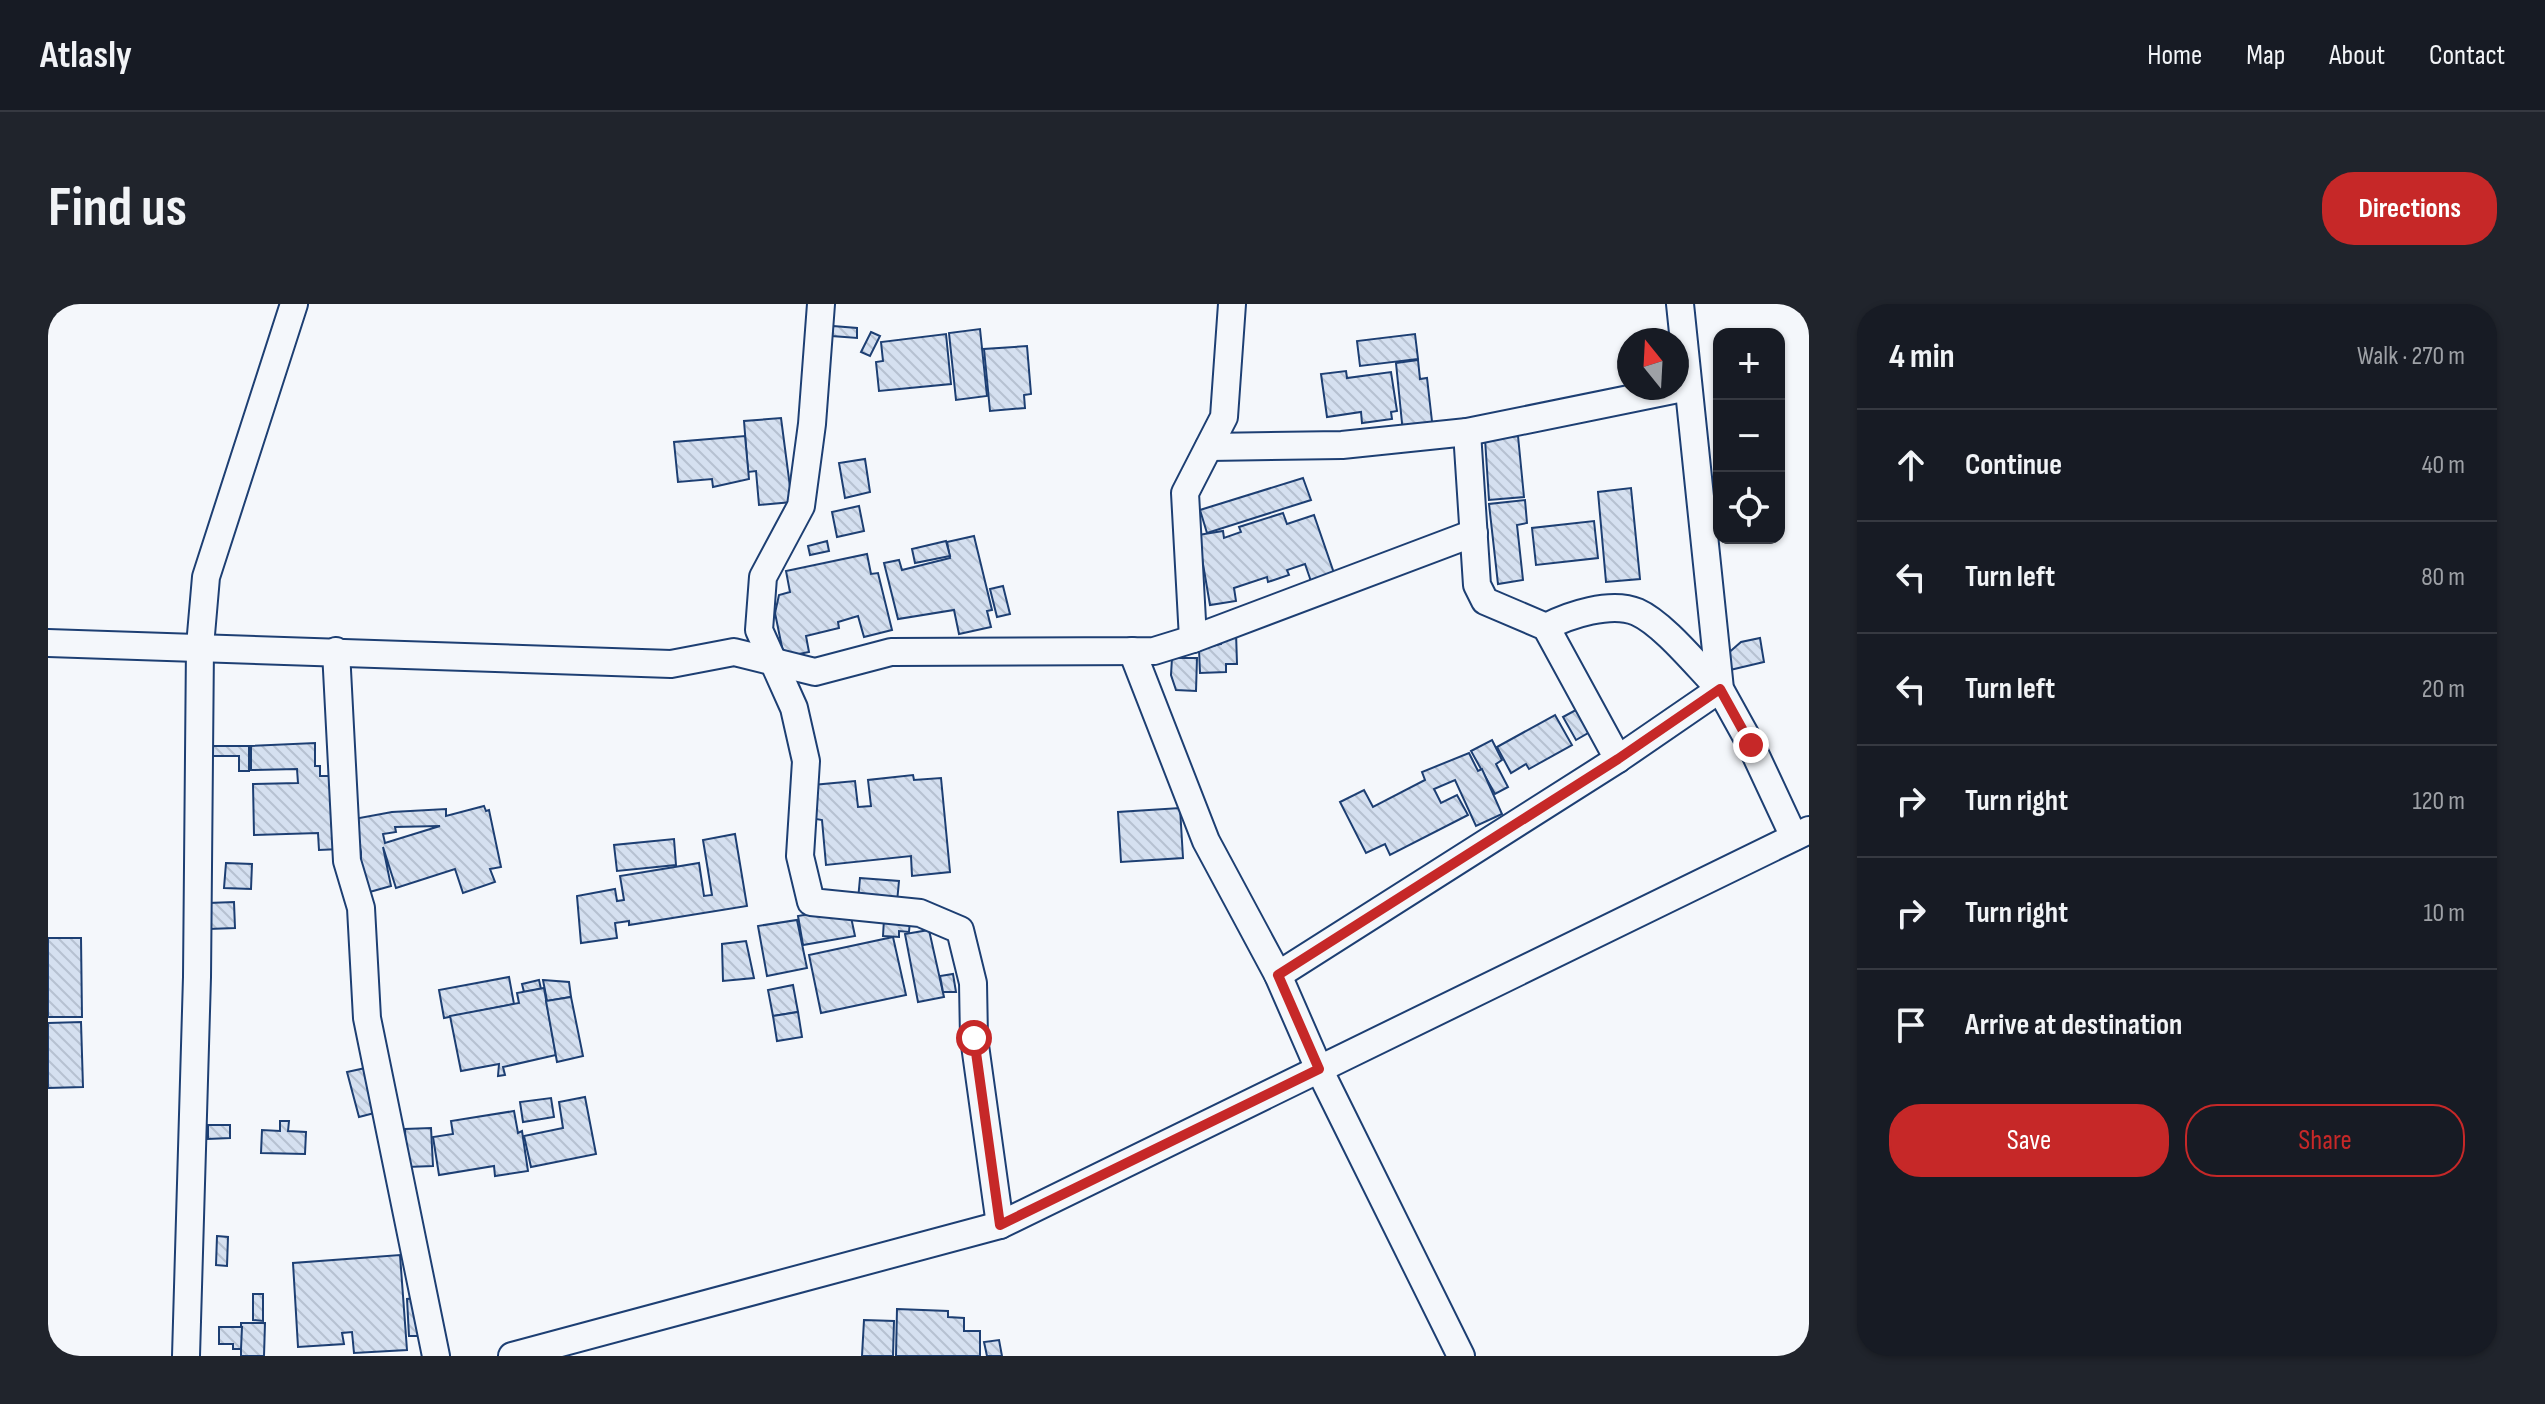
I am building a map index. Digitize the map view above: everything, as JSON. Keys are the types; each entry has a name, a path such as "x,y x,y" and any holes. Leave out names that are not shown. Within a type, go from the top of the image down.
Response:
{"street":[{"path":"186,1356 197,977 200,646 206,577 294,304"},
{"path":"821,304 812,424 801,506 763,577 759,630 794,708 806,761 800,856 811,902 920,913 960,930 973,983 974,1038 1000,1225"},
{"path":"1193,639 1185,493 1224,417 1232,304"},
{"path":"1680,304 1682,328"},
{"path":"1689,396 1720,689"},
{"path":"1209,447 1342,445 1467,432 1624,400"},
{"path":"1467,432 1477,585 1485,601 1546,627 1618,759"},
{"path":"48,643 671,664 734,652 815,672 891,652 1154,651 1474,533"},
{"path":"512,1356 1000,1225 1802,834 1720,689 1654,624 1635,611 1578,611 1546,627"},
{"path":"336,651 347,861 361,908 367,1018 436,1356"},
{"path":"1132,651 1206,841 1278,975 1319,1069 1461,1356"},
{"path":"1278,975 1618,759 1720,689"}],"building":[{"path":"833,326 857,328 857,338 832,336"},
{"path":"980,329 987,396 956,400 949,333"},
{"path":"871,332 880,336 870,356 861,352"},
{"path":"946,334 951,384 879,391 876,362 883,361 881,342"},
{"path":"1415,334 1418,359 1360,366 1357,341"},
{"path":"1027,346 1031,394 1024,395 1025,408 990,411 984,349"},
{"path":"1418,360 1420,379 1427,378 1433,430 1403,433 1396,363"},
{"path":"1346,371 1347,378 1391,372 1397,411 1391,412 1392,419 1362,423 1361,412 1327,417 1321,374"},
{"path":"781,418 792,502 759,505 756,471 748,472 744,421"},
{"path":"745,436 749,479 713,487 712,479 678,482 674,442"},
{"path":"1518,436 1524,497 1489,500 1485,439"},
{"path":"865,459 870,492 845,498 839,463"},
{"path":"1303,478 1311,500 1207,533 1200,510"},
{"path":"1631,488 1640,579 1606,582 1598,492"},
{"path":"1525,500 1527,523 1517,525 1523,580 1498,584 1489,504"},
{"path":"859,506 864,531 837,537 832,512"},
{"path":"1283,513 1287,524 1314,515 1336,579 1313,587 1305,564 1287,570 1289,575 1268,582 1267,577 1234,588 1236,601 1210,605 1198,535 1223,531 1224,538 1241,532 1239,527"},
{"path":"1594,521 1598,558 1536,565 1532,528"},
{"path":"974,536 992,610 987,611 991,627 959,634 954,610 898,619 884,563 899,560 902,570 950,558 947,542"},
{"path":"827,541 829,551 810,555 808,546"},
{"path":"946,541 950,556 915,563 912,549"},
{"path":"867,554 871,574 878,573 892,630 864,637 858,616 838,622 839,628 806,636 809,652 784,657 775,613 779,595 790,592 786,571"},
{"path":"1003,586 1010,614 997,617 990,589"},
{"path":"1236,632 1237,664 1226,664 1226,672 1200,673 1199,649 1221,644 1220,637"},
{"path":"1760,638 1764,662 1730,670 1726,655 1741,642"},
{"path":"1172,658 1197,658 1196,691 1176,690 1171,675"},
{"path":"1583,706 1595,729 1576,740 1563,717"},
{"path":"1555,715 1572,745 1529,769 1526,764 1511,773 1497,747"},
{"path":"1492,740 1502,760 1496,764 1508,787 1495,794 1471,751"},
{"path":"315,743 315,766 320,766 320,776 338,776 340,849 319,850 318,833 254,835 253,784 298,783 297,769 251,770 251,746"},
{"path":"212,746 249,746 249,771 239,771 239,756 212,756"},
{"path":"1469,753 1478,771 1482,769 1502,814 1476,826 1455,780 1434,789 1441,803 1457,795 1468,815 1390,855 1385,844 1366,853 1340,802 1364,790 1373,807 1425,780 1422,772"},
{"path":"913,775 914,780 941,778 950,872 912,876 911,856 826,865 822,820 816,819 813,785 855,781 858,807 871,806 868,780"},
{"path":"484,806 486,811 489,810 501,867 490,869 495,882 463,893 455,869 396,888 383,847 391,886 366,893 357,861 361,860 361,852 354,819 392,812 446,809 446,816","holes":["440,826 385,843 383,834 396,832 395,827"]},
{"path":"1180,808 1183,858 1121,862 1118,812"},
{"path":"735,834 747,906 629,925 629,921 615,923 617,938 581,943 577,896 615,889 617,901 624,900 620,876 699,863 704,896 712,895 703,840"},
{"path":"674,839 676,865 617,871 614,845"},
{"path":"226,863 252,864 251,889 224,888"},
{"path":"860,878 899,881 897,902 858,900"},
{"path":"234,902 235,928 209,929 208,903"},
{"path":"821,912 851,917 855,936 803,945 798,916"},
{"path":"884,919 910,920 909,932 899,931 899,937 883,936"},
{"path":"797,920 807,968 767,976 758,926"},
{"path":"929,930 944,997 918,1002 905,934"},
{"path":"893,937 906,995 821,1013 809,955"},
{"path":"48,938 81,938 82,1017 48,1017"},
{"path":"746,941 754,978 723,981 722,944"},
{"path":"953,974 956,992 943,992 940,976"},
{"path":"509,977 514,1004 444,1018 439,990"},
{"path":"539,980 541,989 524,992 522,984"},
{"path":"543,980 569,982 571,997 547,1001"},
{"path":"793,985 798,1012 773,1016 768,990"},
{"path":"544,988 556,1055 503,1067 505,1075 498,1076 499,1064 461,1071 450,1016 519,1003 517,993"},
{"path":"571,997 583,1056 557,1062 546,1001"},
{"path":"798,1012 802,1037 777,1041 773,1016"},
{"path":"81,1022 83,1087 48,1088 48,1023"},
{"path":"370,1067 382,1111 359,1117 347,1072"},
{"path":"585,1097 596,1154 531,1167 524,1136 563,1128 559,1102"},
{"path":"551,1098 554,1117 523,1122 520,1102"},
{"path":"514,1111 518,1133 522,1131 528,1171 495,1176 494,1166 439,1175 433,1137 453,1134 451,1121"},
{"path":"280,1121 289,1121 288,1131 306,1132 305,1154 261,1153 262,1130 280,1131"},
{"path":"208,1125 230,1125 230,1138 208,1139"},
{"path":"431,1128 433,1166 407,1167 405,1129"},
{"path":"217,1236 228,1237 227,1266 216,1265"},
{"path":"400,1255 407,1350 354,1353 352,1332 342,1333 344,1344 298,1347 293,1263"},
{"path":"253,1294 263,1294 263,1321 253,1320"},
{"path":"417,1298 419,1336 409,1336 407,1299"},
{"path":"897,1309 948,1311 948,1317 964,1318 964,1331 980,1331 980,1356 896,1356"},
{"path":"864,1320 894,1321 893,1356 862,1356"},
{"path":"241,1323 265,1323 264,1356 241,1356"},
{"path":"219,1327 242,1327 241,1349 233,1349 233,1344 219,1344"},
{"path":"999,1340 1002,1356 987,1356 984,1342"}],"route":[{"path":"974,1038 1000,1225 1319,1069 1278,975 1618,759 1720,689 1751,745"}]}
